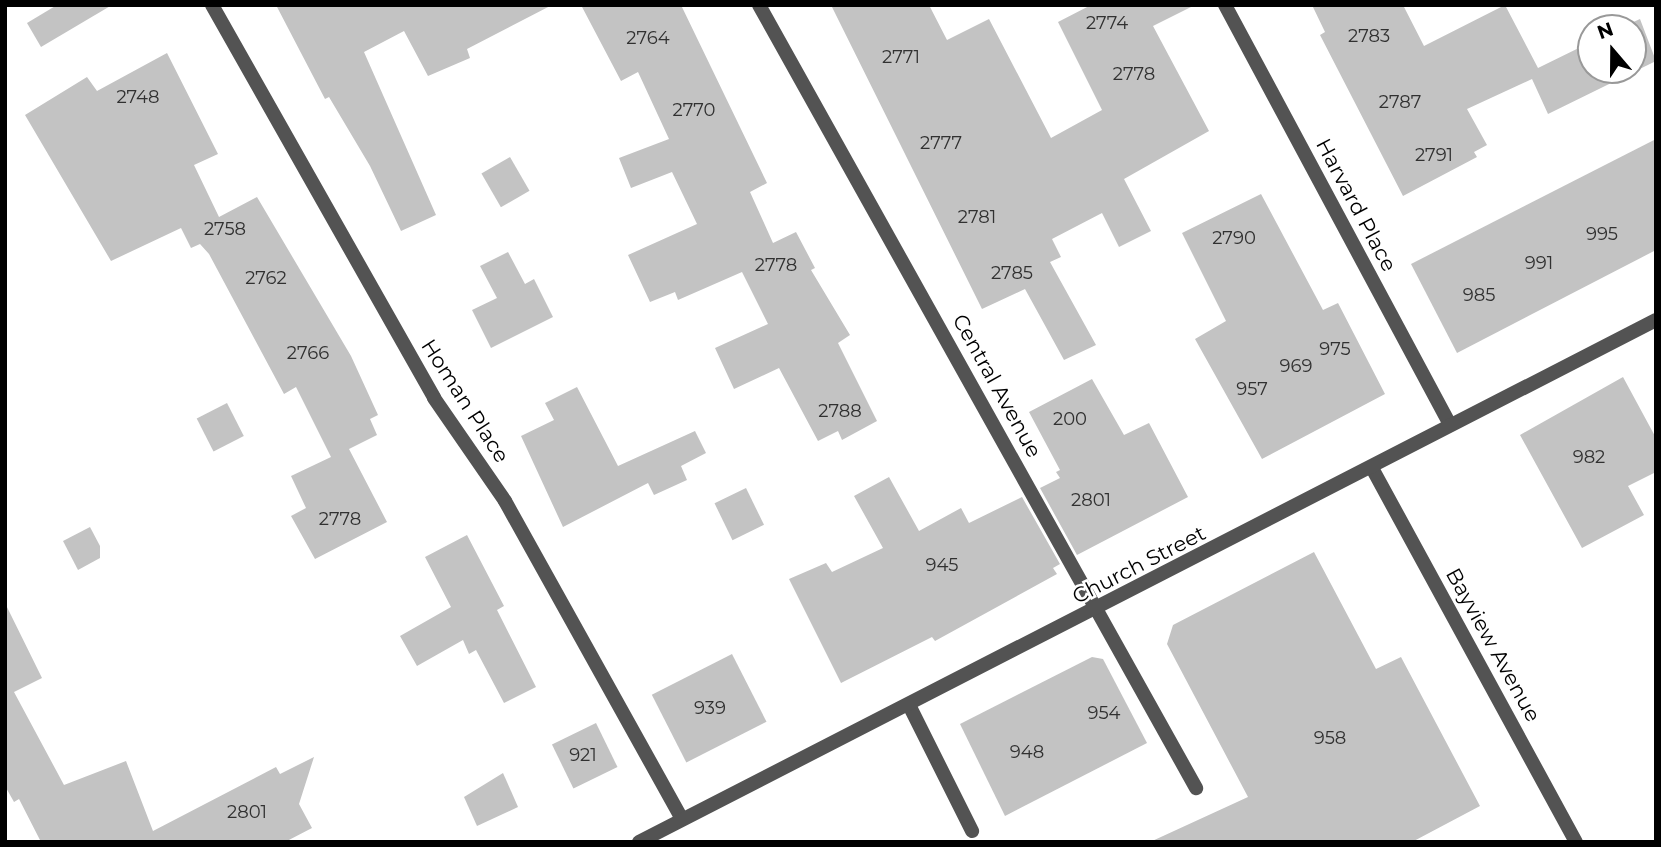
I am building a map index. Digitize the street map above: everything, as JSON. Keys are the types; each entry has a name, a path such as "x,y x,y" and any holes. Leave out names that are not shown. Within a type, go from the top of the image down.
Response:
{"street":[{"name":"Homan Place","path":"212,5 434,398 505,501 682,819"},
{"name":"Central Avenue","path":"759,5 1196,788"},
{"name":"Harvard Place","path":"1225,5 1450,425"},
{"name":"Church Street","path":"639,842 1098,609 1656,320"},
{"name":"Bayview Avenue","path":"1372,468 1576,842"},
{"path":"909,705 972,831"}],"building":[{"path":"57,5 112,5 41,47 27,23"},
{"path":"276,5 552,5 467,49 470,58 428,76 404,31 364,52 436,215 401,231 370,166 329,97 325,99"},
{"path":"581,5 681,5 767,183 750,192 773,243 796,232 815,268 811,270 850,335 838,343 877,421 842,440 838,431 818,441 779,368 734,389 715,348 768,324 742,272 678,300 675,292 650,302 628,255 697,224 672,172 631,188 619,158 669,139 638,72 621,81"},
{"path":"831,5 929,5 947,40 989,19 1051,138 1102,110 1058,22 1091,5 1195,5 1153,26 1209,131 1124,179 1151,231 1119,247 1102,213 1052,239 1061,257 1050,262 1096,345 1064,360 1025,289 982,309"},
{"path":"1312,5 1403,5 1424,46 1505,5 1538,68 1577,49 1577,84 1609,84 1548,114 1532,79 1467,109 1487,145 1474,152 1477,157 1403,196 1320,35 1325,32"},
{"path":"1647,37 1656,61 1647,65"},
{"path":"167,53 218,154 194,165 219,217 257,197 351,356 378,415 370,419 377,435 349,449 387,522 315,559 291,516 306,508 291,476 331,457 296,387 284,394 209,254 200,244 191,248 181,228 111,261 25,115 87,77 97,91"},
{"path":"1656,139 1656,250 1457,353 1411,264"},
{"path":"510,157 530,191 501,207 481,174"},
{"path":"1261,194 1323,310 1338,303 1385,394 1262,459 1195,339 1226,321 1182,233"},
{"path":"508,252 525,284 534,279 553,317 491,348 472,310 497,298 480,266"},
{"path":"1623,377 1656,438 1656,472 1628,486 1644,515 1582,548 1520,435"},
{"path":"1092,379 1124,435 1149,423 1188,497 1077,555 1040,488 1060,478 1056,472 1060,470 1029,412"},
{"path":"577,387 618,466 695,431 706,453 681,466 687,480 654,495 648,483 563,527 521,436 554,420 545,403"},
{"path":"227,403 244,436 214,451 197,418"},
{"path":"889,477 919,531 961,508 969,523 1022,497 1060,564 1053,568 1057,574 935,641 932,637 841,683 789,579 826,563 832,572 883,548 854,496"},
{"path":"746,488 764,525 733,540 715,503"},
{"path":"90,527 100,546 100,558 78,570 63,541"},
{"path":"467,535 504,606 497,610 536,687 504,703 476,650 469,654 463,640 417,666 400,636 451,607 425,557"},
{"path":"1314,552 1376,669 1401,657 1480,806 1412,842 1150,842 1248,797 1167,644 1173,625"},
{"path":"5,603 42,678 14,692 64,785 126,761 153,831 276,767 280,774 314,757 299,804 312,828 285,842 41,842 19,799 14,802 5,786"},
{"path":"732,654 767,722 686,763 652,695"},
{"path":"1092,657 1103,659 1147,743 1005,816 960,724"},
{"path":"596,723 617,767 573,789 552,744"},
{"path":"503,773 518,807 477,826 464,797"}]}
